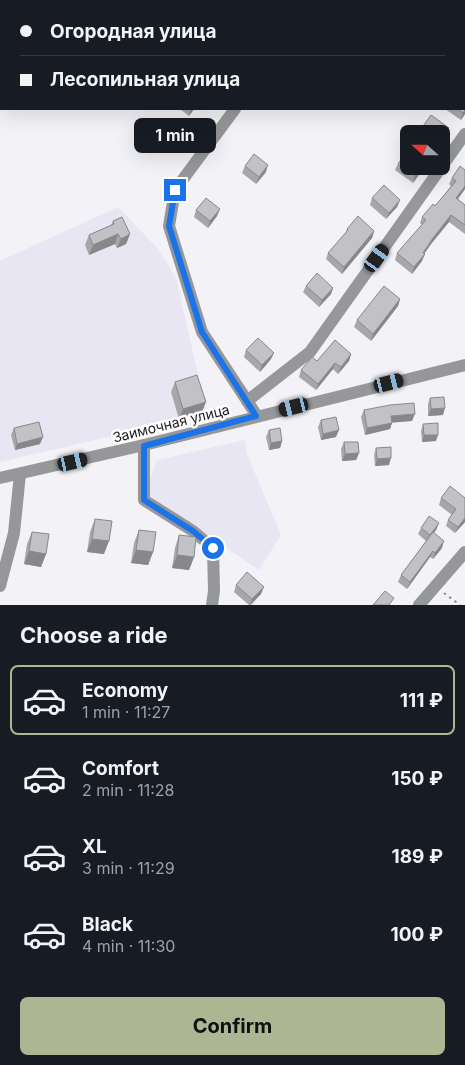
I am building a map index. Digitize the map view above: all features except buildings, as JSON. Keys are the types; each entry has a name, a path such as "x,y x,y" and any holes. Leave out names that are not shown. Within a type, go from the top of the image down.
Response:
{"street":[{"path":"234,110 175,190 169,226 202,332 256,416"},
{"path":"247,401 310,352 463,141"},
{"name":"Заимочная улица","path":"0,478 144,446 256,416 465,365"},
{"path":"144,446 144,500 193,531 213,548 214,591 212,605"},
{"path":"0,586 14,533 20,474"},
{"path":"419,605 465,552"}],"path":[{"path":"436,587 460,605"}],"shaded area":[{"path":"118,207 158,249 176,278 207,414 0,462 0,261"},
{"path":"245,440 247,454 281,535 259,570 145,492 157,460"}],"route":[{"path":"175,190 169,226 202,332 256,416 144,446 144,500 193,531 213,548"}]}
